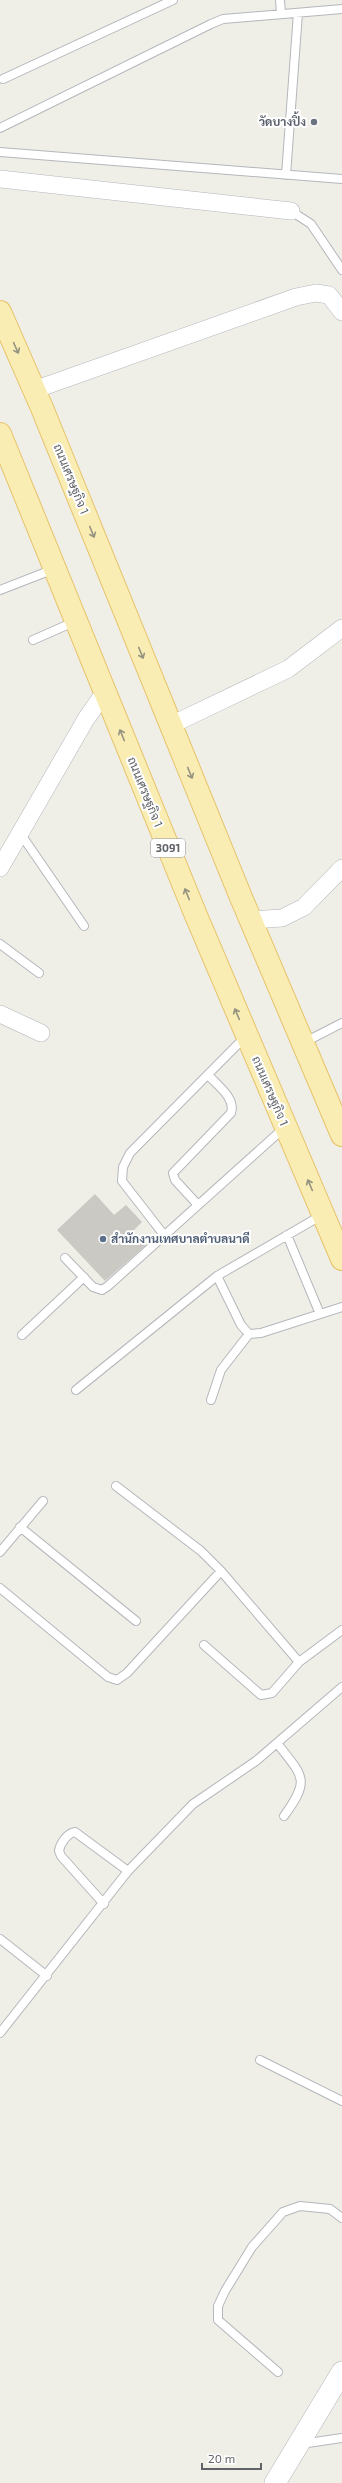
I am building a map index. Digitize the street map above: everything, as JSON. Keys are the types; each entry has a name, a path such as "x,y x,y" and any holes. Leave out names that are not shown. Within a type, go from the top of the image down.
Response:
{"main road":[{"name":"ถนนเศรษฐกิจ 1","path":"0,312 34,390 250,920 342,1135"},
{"name":"ถนนเศรษฐกิจ 1","path":"0,434 104,692 342,1259"}],"street":[{"path":"0,179 291,210"},
{"path":"34,390 296,297 316,293 329,295 342,312"},
{"path":"171,724 288,669 342,628"},
{"path":"0,868 86,719 104,692"},
{"path":"250,920 282,918 304,907 342,868"},
{"path":"0,1014 41,1033"},
{"path":"275,2483 342,2372"}],"lane":[{"path":"3,79 174,0"},
{"path":"280,0 281,14"},
{"path":"0,128 210,24 223,19 342,9"},
{"path":"286,175 298,13"},
{"path":"0,152 342,179"},
{"path":"291,210 311,224 342,270"},
{"path":"0,590 55,569"},
{"path":"33,640 76,621"},
{"path":"20,833 84,926"},
{"path":"0,944 39,973"},
{"path":"303,1043 342,1023"},
{"path":"164,1235 122,1181 124,1167 130,1153 247,1035"},
{"path":"198,1205 174,1180 173,1173 231,1113 233,1108 231,1100 208,1075"},
{"path":"64,1258 93,1287 102,1290 286,1127"},
{"path":"76,1390 217,1276 323,1214"},
{"path":"288,1235 320,1314"},
{"path":"217,1276 241,1326 249,1334"},
{"path":"22,1335 84,1277"},
{"path":"211,1400 221,1370 249,1334 261,1333 342,1307"},
{"path":"116,1486 201,1551 221,1571 299,1662"},
{"path":"0,1552 43,1501"},
{"path":"20,1527 136,1621"},
{"path":"0,1588 108,1677 117,1680 127,1673 221,1571"},
{"path":"204,1645 261,1695 272,1692 299,1662 342,1630"},
{"path":"0,2033 104,1904 128,1871 193,1804 256,1761 342,1687"},
{"path":"277,1743 297,1769 302,1782 300,1795 284,1816"},
{"path":"104,1904 61,1856 59,1851 60,1846 71,1833 75,1832 128,1871"},
{"path":"0,1939 47,1976"},
{"path":"260,2060 342,2101"},
{"path":"278,2372 218,2320 218,2306 252,2247 283,2212 300,2206 330,2209 342,2218"},
{"path":"299,2444 342,2438"}],"building":[{"name":"สำนักงานเทศบาลตำบลนาดี","path":"95,1194 114,1215 126,1205 142,1222 133,1231 146,1245 105,1281 57,1230"}],"place":[{"name":"วัดบางปิ้ง","path":"314,122"},
{"name":"สำนักงานเทศบาลตำบลนาดี","path":"103,1239"}]}
